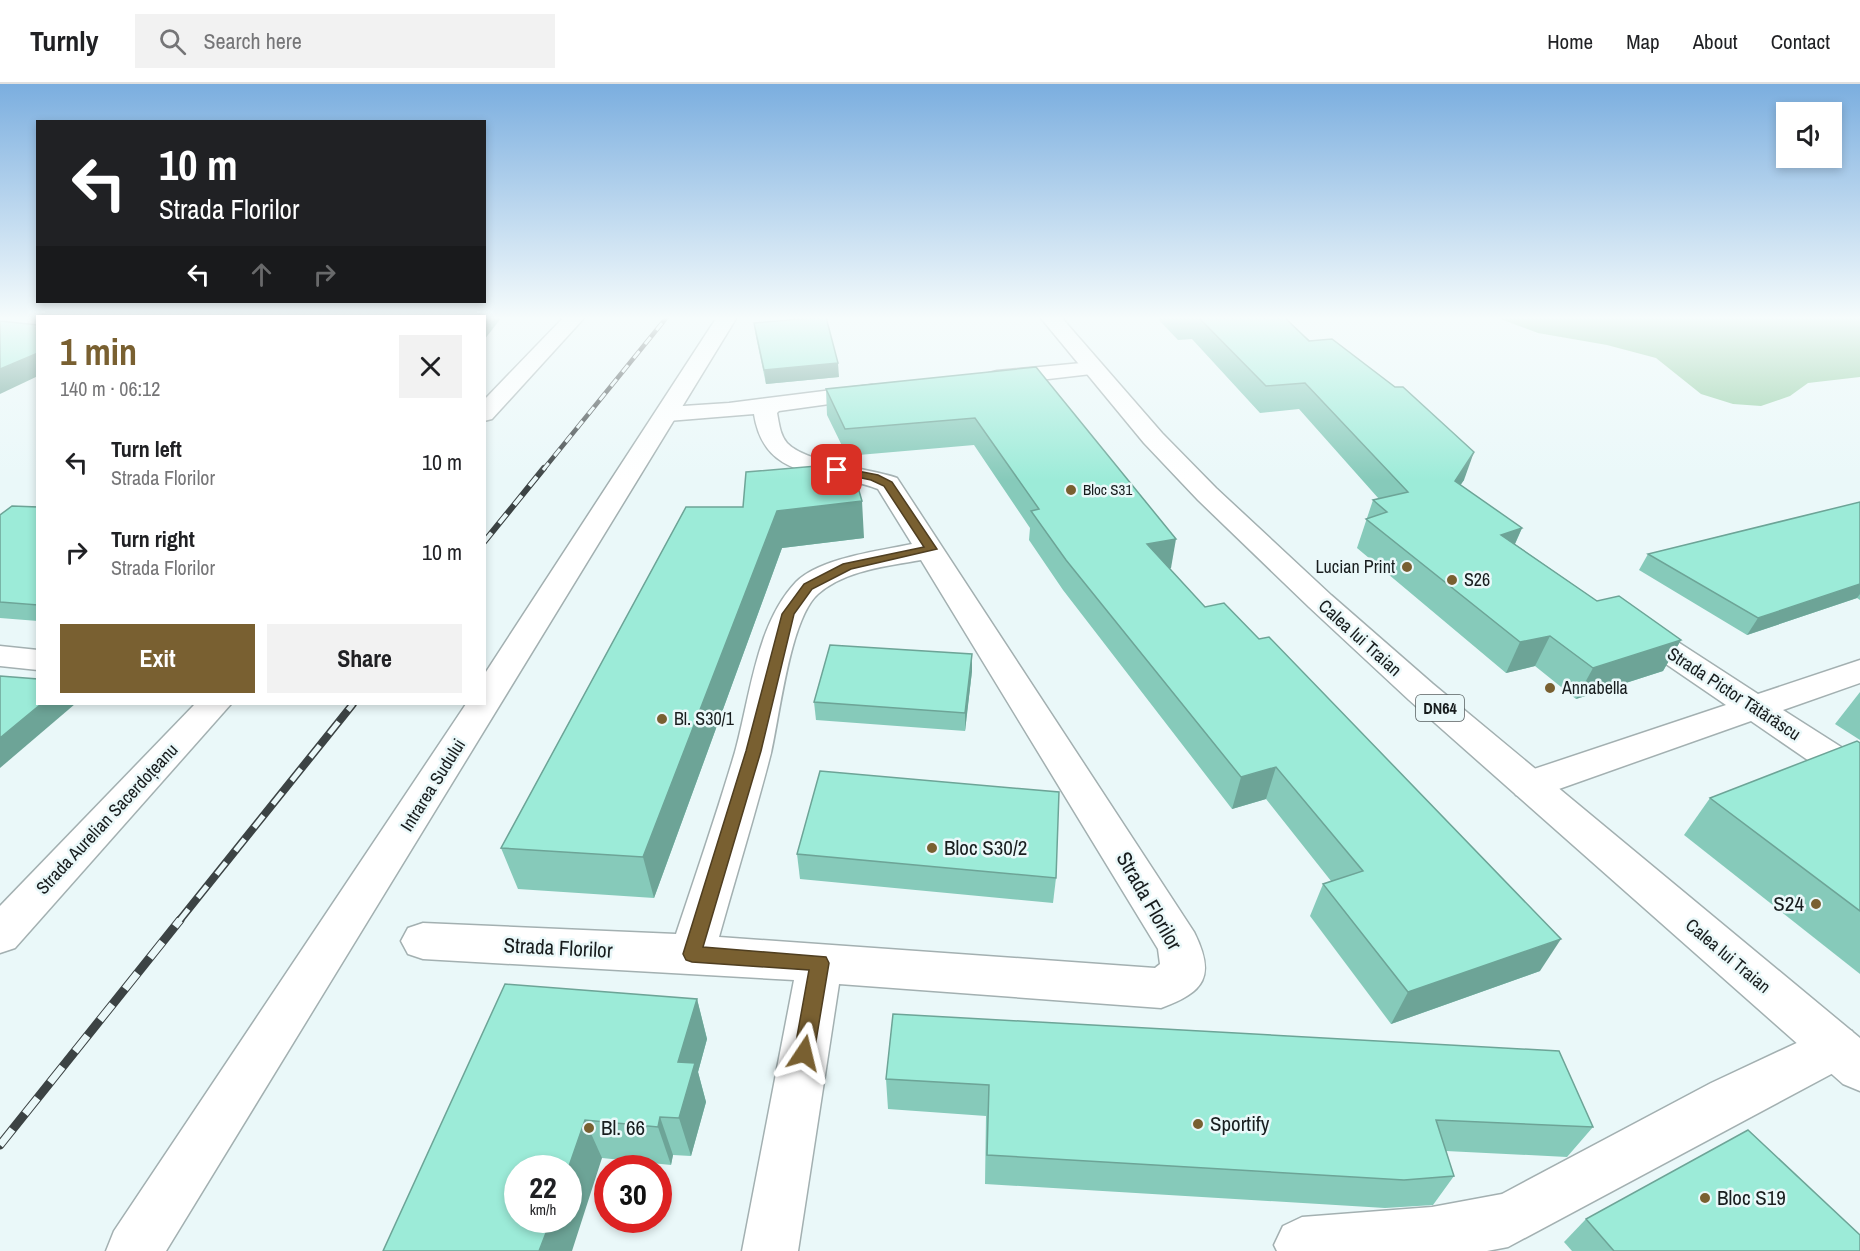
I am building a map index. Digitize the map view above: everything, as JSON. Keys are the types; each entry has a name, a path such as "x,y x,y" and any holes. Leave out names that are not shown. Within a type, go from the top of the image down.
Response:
{"street":[{"path":"486,412 524,371"},
{"name":"Intrarea Sudului","path":"486,699 694,371"},
{"path":"973,381 1060,371"},
{"name":"Calea lui Traian","path":"1095,371 1153,438 1259,545 1421,692 1848,1058 1710,1110 1508,1220 1432,1234 1302,1245"},
{"path":"668,414 772,405 890,390"},
{"name":"Strada Florilor","path":"423,941 692,954 1161,988 1184,973 1179,945 888,484 875,477 796,462 781,454 765,426 765,411 772,405"},
{"path":"692,954 753,751 788,614 808,586 847,566 931,549"},
{"name":"Strada Pictor Tătărăscu","path":"1616,616 1860,777"},
{"path":"0,656 36,660"},
{"path":"1529,785 1860,671"},
{"name":"Strada Aurelian Sacerdoțeanu","path":"0,934 213,705"},
{"name":"Intrarea Sudului","path":"134,1251 482,705"},
{"path":"770,1251 820,963"}],"green space":[{"path":"1673,371 1860,371 1860,377 1808,383 1790,396 1761,406 1733,404 1701,394"}],"building":[{"path":"993,371 1040,371 1176,539 1147,544 1205,607 1224,603 1259,639 1269,637 1561,939 1408,992 1323,884 1363,871 1276,767 1241,777 1066,560 1031,511 1039,509 975,418 845,429 826,389"},
{"path":"1252,371 1375,371 1395,387 1403,387 1474,452 1455,481 1522,528 1501,535 1597,601 1619,596 1681,640 1593,668 1550,636 1520,642 1366,519 1387,512 1373,500 1408,492 1305,383 1266,386"},
{"name":"Bl. S30/1","path":"851,463 862,501 777,511 643,857 501,848 686,507 743,507 746,472"},
{"path":"1860,502 1860,584 1758,618 1648,554"},
{"path":"12,506 36,507 36,605 0,602 0,515"},
{"path":"830,645 972,654 965,713 814,702"},
{"path":"0,676 36,679 36,705 40,705 0,738"},
{"path":"1857,741 1860,743 1860,911 1710,798"},
{"name":"Bloc S30/2","path":"820,771 1059,792 1056,878 797,854"},
{"name":"Bl. 66","path":"505,984 697,999 678,1062 695,1063 679,1118 660,1117 658,1127 585,1120 573,1155 504,1155 504,1233 546,1233 539,1251 383,1251"},
{"path":"893,1014 1559,1051 1593,1127 1436,1120 1454,1176 1404,1180 987,1155 989,1085 886,1079"},
{"name":"Bloc S19","path":"1748,1130 1860,1235 1860,1251 1614,1251 1586,1219"}],"railway":[{"path":"543,470 623,371"},
{"path":"486,540 544,468"},
{"path":"179,921 352,705"},
{"path":"0,1145 180,920"}],"place":[{"name":"Bloc S31","path":"1071,490"},
{"name":"Lucian Print","path":"1407,567"},
{"name":"S26","path":"1452,580"},
{"name":"Annabella","path":"1550,688"},
{"name":"Bl. S30/1","path":"662,719"},
{"name":"Bloc S30/2","path":"932,848"},
{"name":"S24","path":"1816,904"},
{"name":"Sportify","path":"1198,1124"},
{"name":"Bl. 66","path":"589,1128"},
{"name":"Bloc S19","path":"1705,1198"}],"route":[{"path":"804,1053 820,963 692,954 753,751 788,614 808,586 847,566 931,549 888,484 875,477 837,470"}]}
